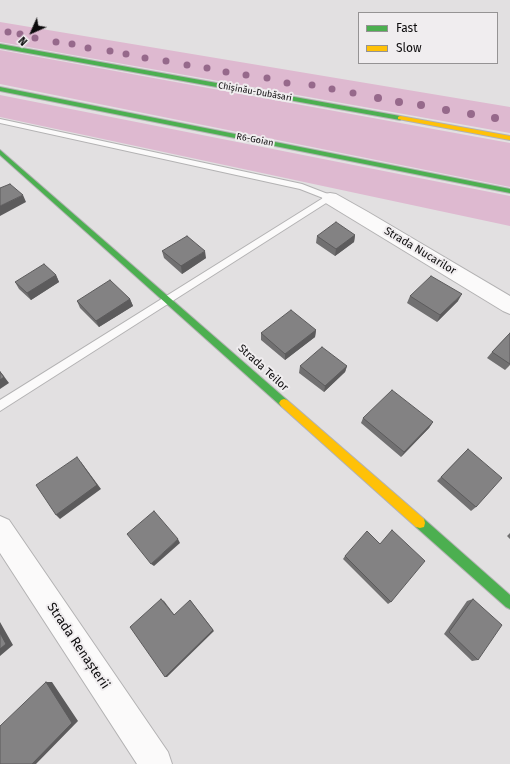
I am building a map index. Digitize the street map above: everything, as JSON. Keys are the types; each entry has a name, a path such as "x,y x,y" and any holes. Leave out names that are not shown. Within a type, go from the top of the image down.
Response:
{"main road":[{"name":"Chișinău-Dubăsari","path":"0,46 510,138"},
{"name":"R6-Goian","path":"0,89 510,191"},
{"name":"Strada Teilor","path":"0,152 510,603"}],"street":[{"name":"Strada Nucarilor","path":"330,198 510,306"},
{"name":"Strada Renașterii","path":"0,529 156,764"}],"lane":[{"path":"0,122 302,187 330,198"},
{"path":"0,406 330,198"}],"shaded area":[{"path":"0,22 510,107 510,133 0,42"},
{"path":"0,50 510,143 510,187 0,84"},
{"path":"0,95 510,196 510,226 0,117"}],"building":[{"path":"10,184 23,195 0,206 0,188"},
{"path":"336,222 355,235 336,249 317,236"},
{"path":"187,236 205,251 181,266 162,251"},
{"path":"44,264 56,275 27,293 15,282"},
{"path":"431,276 462,294 440,315 410,296"},
{"path":"110,280 130,299 96,321 77,301"},
{"path":"291,310 316,330 285,354 261,333"},
{"path":"510,333 510,364 492,352"},
{"path":"322,347 347,366 325,386 300,366"},
{"path":"0,372 4,377 0,380"},
{"path":"392,390 433,422 404,452 363,418"},
{"path":"468,449 502,478 476,507 441,477"},
{"path":"77,457 97,485 56,515 36,485"},
{"path":"154,511 178,539 151,564 127,534"},
{"path":"392,530 425,561 391,602 345,556 367,531 380,544"},
{"path":"161,599 174,615 190,600 213,630 165,677 130,627"},
{"path":"473,599 502,625 478,660 449,632"},
{"path":"0,633 6,644 0,649"},
{"path":"46,682 72,723 32,764 0,764 0,726"}],"traffic: fast":[{"path":"0,46 400,118"},
{"path":"0,89 510,191"},
{"path":"0,152 284,403"},
{"path":"420,523 510,603"}],"traffic: slow":[{"path":"400,118 510,138"},
{"path":"284,403 420,523"}]}
